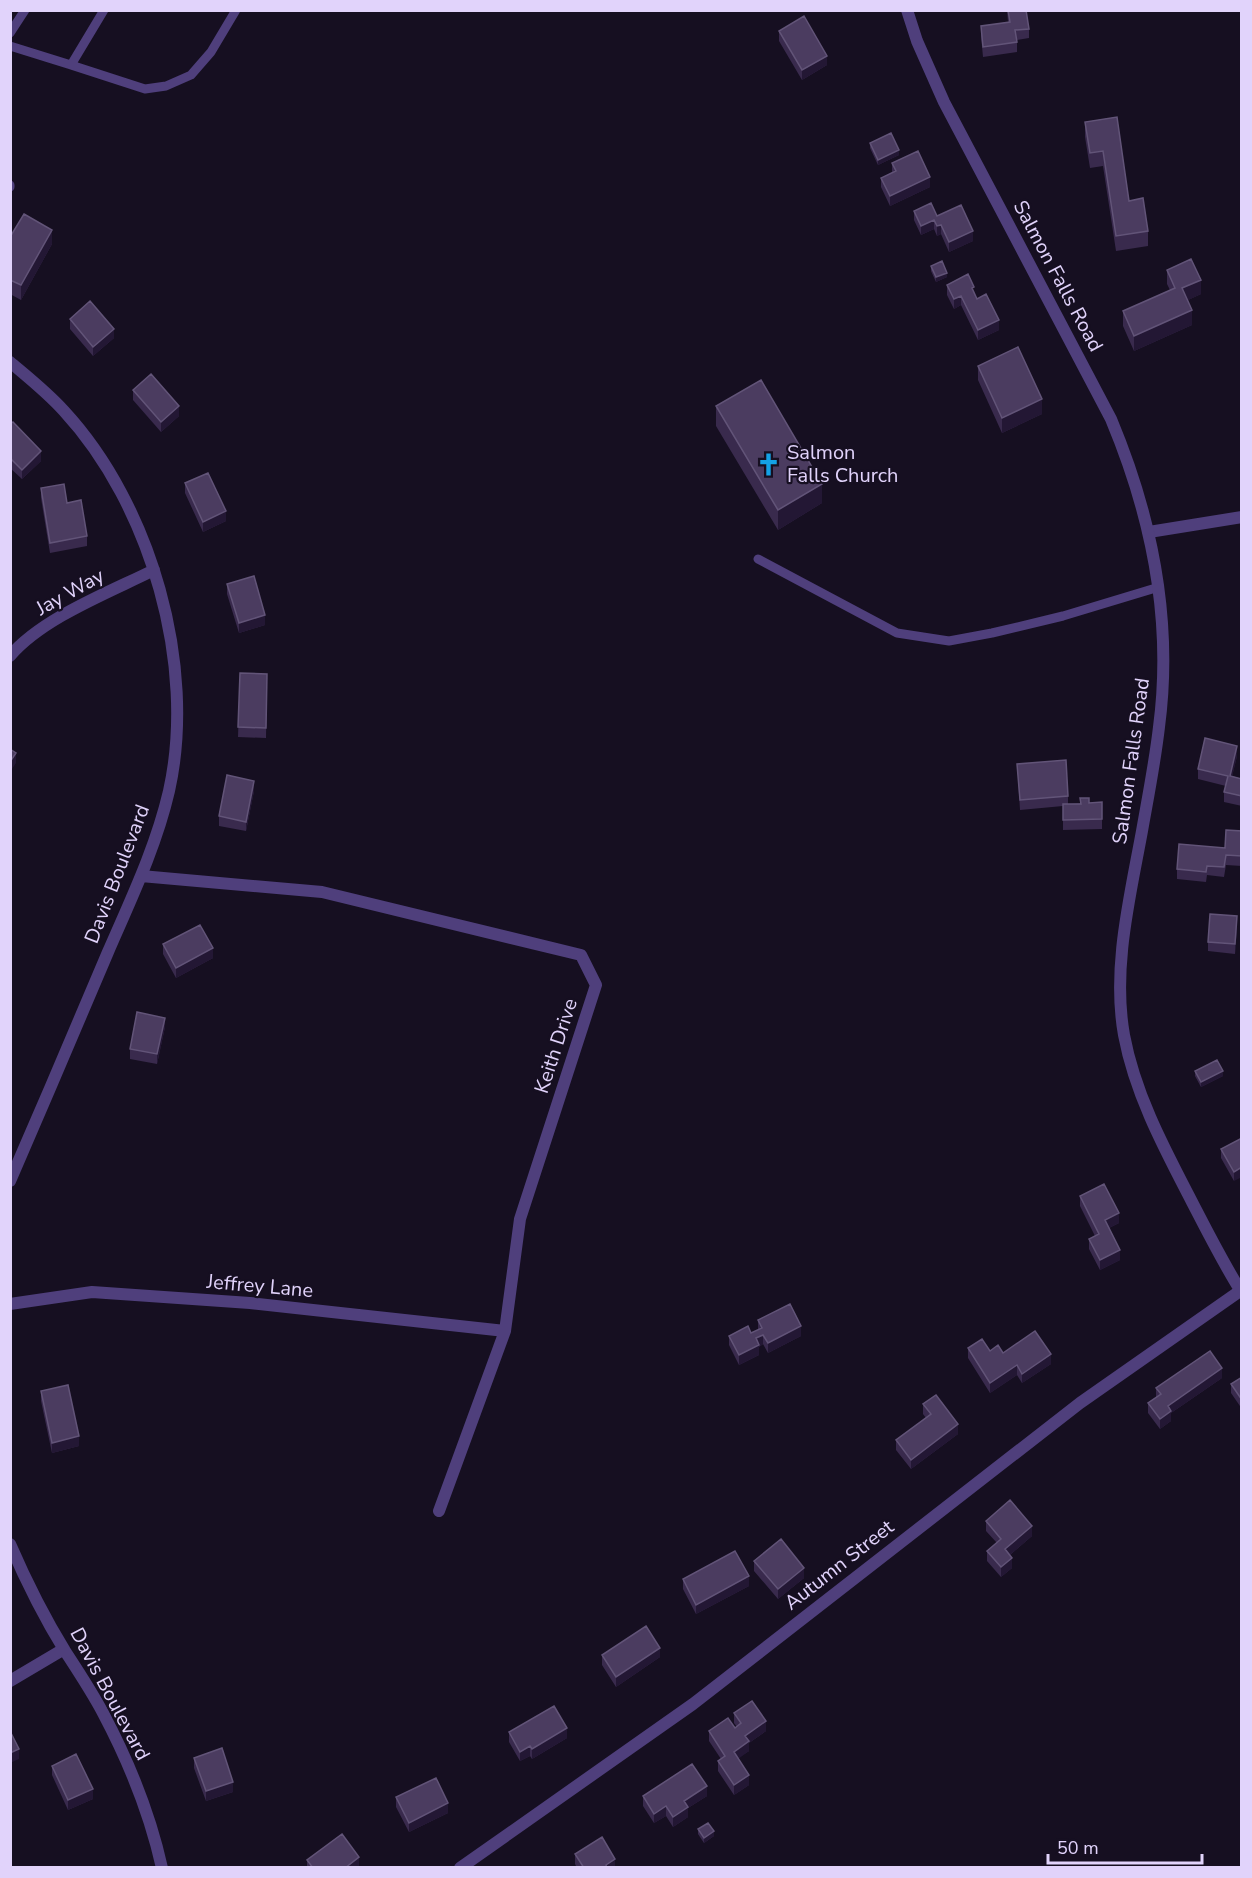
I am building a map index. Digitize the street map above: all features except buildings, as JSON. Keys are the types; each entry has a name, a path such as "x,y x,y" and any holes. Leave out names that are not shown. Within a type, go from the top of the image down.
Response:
{"street":[{"name":"Salmon Falls Road","path":"907,10 917,41 944,102 1111,419 1126,455 1149,532 1159,587 1163,628 1160,726 1124,938 1121,985 1124,1034 1134,1075 1148,1112 1174,1169 1241,1292"},
{"name":"Davis Boulevard","path":"10,362 41,387 87,439 127,506 154,570 169,632 178,696 177,731 169,790 151,851 10,1181"},
{"path":"1149,532 1242,517"},
{"name":"Jay Way","path":"10,656 45,626 154,570"},
{"name":"Keith Drive","path":"141,876 322,892 581,955 596,985 520,1219 505,1330 439,1511"},
{"name":"Jeffrey Lane","path":"10,1304 92,1292 250,1303 505,1330"},
{"name":"Autumn Street","path":"460,1868 693,1704 1080,1403 1241,1292"},
{"name":"Davis Boulevard","path":"10,1544 36,1599 103,1713 125,1758 144,1804 162,1868"},
{"path":"10,1681 64,1649"}],"lane":[{"path":"10,33 25,10"},
{"path":"71,65 104,10"},
{"path":"10,46 145,88 166,86 191,75 211,52 236,10"},
{"path":"758,559 897,633 949,641 1063,616 1159,587"}],"place":[{"name":"Salmon Falls Church","path":"769,464"}]}
